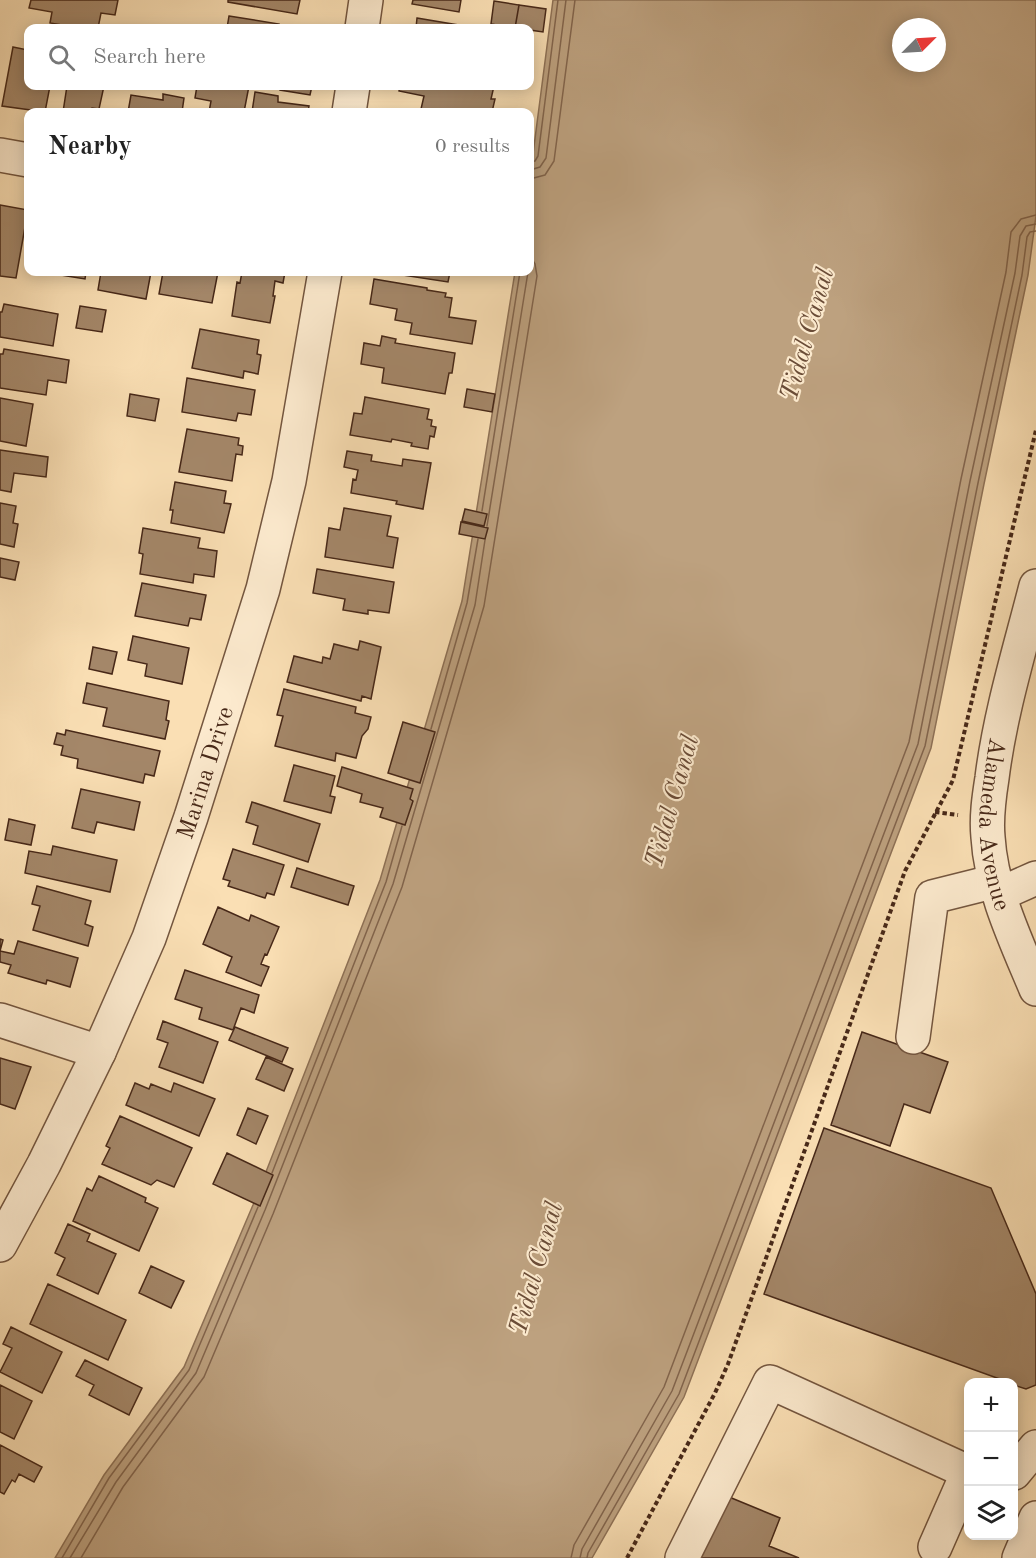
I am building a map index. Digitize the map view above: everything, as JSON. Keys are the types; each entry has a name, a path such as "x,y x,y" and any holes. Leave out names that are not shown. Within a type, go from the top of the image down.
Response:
{"street":[{"path":"363,24 366,0"},
{"path":"350,108 352,90"},
{"path":"0,155 24,159"},
{"name":"Marina Drive","path":"0,1245 44,1164 99,1052 149,938 199,794 259,600 289,481 324,276"},
{"name":"Alameda Avenue","path":"1036,586 996,749 987,822 987,838 998,887 1036,989"},
{"path":"913,1036 932,897 998,887 1036,878"},
{"path":"0,1020 99,1052"},
{"path":"682,1558 770,1382 964,1470"},
{"path":"1018,1468 1036,1447"},
{"path":"935,1546 964,1481"},
{"path":"1018,1495 1036,1503"},
{"path":"1019,1558 1036,1518"}],"path":[{"path":"627,1558 715,1393 728,1364 905,871 953,780 1036,430"}],"water":[{"name":"Tidal Canal","path":"553,0 1036,0 1036,216 1028,275 931,748 684,1397 592,1558 55,1558 104,1475 184,1367 253,1205 380,880 462,601 514,276 534,276 534,146"}],"building":[{"path":"31,0 118,0 115,15 101,13 99,24 50,23 52,12 29,8"},
{"path":"228,0 300,0 297,14 228,2"},
{"path":"413,0 461,0 459,12 412,4"},
{"path":"494,1 519,5 516,24 491,24"},
{"path":"519,5 546,9 543,32 534,31 534,24 516,24"},
{"path":"229,16 279,24 228,24"},
{"path":"417,18 452,24 416,24"},
{"path":"13,47 24,49 24,90 49,90 46,108 24,109 2,106"},
{"path":"66,90 103,90 99,108 64,108"},
{"path":"196,90 248,90 245,108 210,108 211,101 195,98"},
{"path":"280,90 311,90 310,95"},
{"path":"493,90 491,99 495,99 493,108 421,108 424,96 399,91"},
{"path":"255,92 278,96 278,102 309,106 309,108 253,108"},
{"path":"163,94 184,98 183,108 129,108 131,95 163,100"},
{"path":"0,205 24,209 24,233 16,278 0,276"},
{"path":"67,276 85,276 85,279"},
{"path":"100,276 150,276 146,299 98,290"},
{"path":"162,276 217,276 212,303 159,294"},
{"path":"241,276 284,276 283,283 275,281 270,323 232,316 237,282 240,283"},
{"path":"409,276 449,276 448,282"},
{"path":"374,279 446,293 445,297 452,298 449,317 476,321 472,344 410,334 412,323 395,320 397,309 370,304"},
{"path":"4,304 58,314 53,346 0,337 0,312"},
{"path":"80,306 106,310 102,332 76,328"},
{"path":"200,329 259,340 257,354 261,355 258,374 244,371 243,378 192,368"},
{"path":"382,336 396,339 395,343 455,353 452,373 449,373 445,394 382,383 384,368 361,364 364,343 380,346"},
{"path":"4,349 69,360 66,383 48,380 46,395 0,388 0,354 3,354"},
{"path":"187,378 255,390 251,415 238,413 236,421 182,412"},
{"path":"467,389 495,394 492,412 464,407"},
{"path":"130,394 159,399 155,421 127,416"},
{"path":"365,397 429,409 427,419 432,420 431,426 436,427 434,437 430,436 428,449 392,439 391,442 350,435 354,413 362,414"},
{"path":"0,398 33,404 26,446 0,441"},
{"path":"187,429 239,438 238,445 243,446 242,455 236,454 232,481 179,472"},
{"path":"0,450 48,457 46,477 14,473 11,492 0,490"},
{"path":"347,451 372,455 371,461 402,466 403,459 431,463 423,509 396,504 397,501 351,493 353,479 356,480 358,470 344,467"},
{"path":"175,482 226,491 224,503 231,504 224,533 171,523 173,510 170,510"},
{"path":"0,503 16,506 13,523 18,524 14,547 0,544"},
{"path":"344,508 391,516 387,536 398,538 393,568 325,557 329,528 340,530"},
{"path":"465,509 487,514 484,526 462,521"},
{"path":"461,522 488,528 485,539 459,534"},
{"path":"143,528 200,538 198,548 217,551 214,577 194,574 193,583 140,574 143,554 139,553"},
{"path":"0,558 19,562 15,580 0,577"},
{"path":"317,569 394,582 389,613 368,610 368,614 343,610 345,599 313,593"},
{"path":"142,583 206,595 201,620 190,618 188,626 135,616"},
{"path":"133,636 189,648 182,684 145,676 147,664 128,660"},
{"path":"360,641 381,647 371,699 362,696 361,701 287,682 294,656 322,663 323,657 330,659 334,644 358,650"},
{"path":"93,647 117,652 112,674 89,669"},
{"path":"87,683 169,701 166,720 169,721 165,739 103,726 107,708 83,703"},
{"path":"284,689 356,707 355,713 371,717 368,729 362,736 356,758 336,753 335,761 275,746 283,716 277,715"},
{"path":"403,722 435,732 420,783 388,773"},
{"path":"66,730 160,751 154,776 145,774 143,783 77,768 78,759 61,755 63,746 54,744 57,733 65,735"},
{"path":"294,765 335,776 330,796 335,797 331,813 284,801"},
{"path":"342,767 413,789 410,799 413,801 405,825 380,817 383,808 360,802 362,794 337,786"},
{"path":"81,789 140,802 134,830 97,822 94,833 72,828"},
{"path":"252,802 320,824 308,862 253,844 258,826 246,822"},
{"path":"9,819 35,825 31,845 5,840"},
{"path":"53,846 117,860 110,892 25,873 29,851 51,855"},
{"path":"233,849 284,865 274,895 267,893 265,898 228,886 230,881 223,879"},
{"path":"297,868 354,886 348,905 291,887"},
{"path":"37,886 91,901 85,924 93,927 88,946 33,930 40,906 32,904"},
{"path":"218,907 249,921 251,915 279,927 261,964 269,967 261,986 226,972 232,957 203,944"},
{"path":"18,941 78,958 70,987 47,980 46,984 8,973 11,965 0,962 0,951 14,954"},
{"path":"185,970 259,995 254,1013 241,1008 233,1030 199,1019 202,1008 175,999"},
{"path":"163,1021 218,1042 203,1083 159,1067 168,1043 157,1039"},
{"path":"235,1027 288,1048 282,1062 229,1040"},
{"path":"862,1032 948,1062 930,1113 904,1104 890,1146 831,1125"},
{"path":"266,1057 293,1069 284,1091 256,1079"},
{"path":"0,1058 31,1067 15,1109 0,1104"},
{"path":"135,1083 149,1089 151,1084 171,1092 174,1083 215,1099 199,1136 126,1105"},
{"path":"248,1108 268,1116 256,1144 237,1135"},
{"path":"120,1116 192,1148 174,1187 157,1180 151,1185 102,1164 110,1148 106,1146"},
{"path":"824,1128 991,1188 1036,1294 1036,1385 1026,1389 1018,1386 1018,1378 997,1378 764,1294"},
{"path":"227,1153 273,1175 260,1206 213,1184"},
{"path":"99,1176 146,1198 145,1202 158,1208 139,1251 73,1221 87,1188 92,1191"},
{"path":"68,1224 90,1234 87,1241 116,1254 98,1294 57,1275 65,1258 55,1253"},
{"path":"151,1266 184,1281 171,1308 139,1293"},
{"path":"48,1284 126,1320 108,1360 30,1324"},
{"path":"11,1327 62,1352 42,1393 0,1372 12,1348 3,1344"},
{"path":"85,1360 142,1388 129,1415 89,1395 94,1385 76,1376"},
{"path":"0,1385 32,1401 14,1439 0,1432"},
{"path":"0,1445 42,1467 34,1482 19,1474 15,1482 12,1480 4,1494 0,1492"},
{"path":"717,1492 780,1518 769,1546 799,1558 690,1558"}]}
